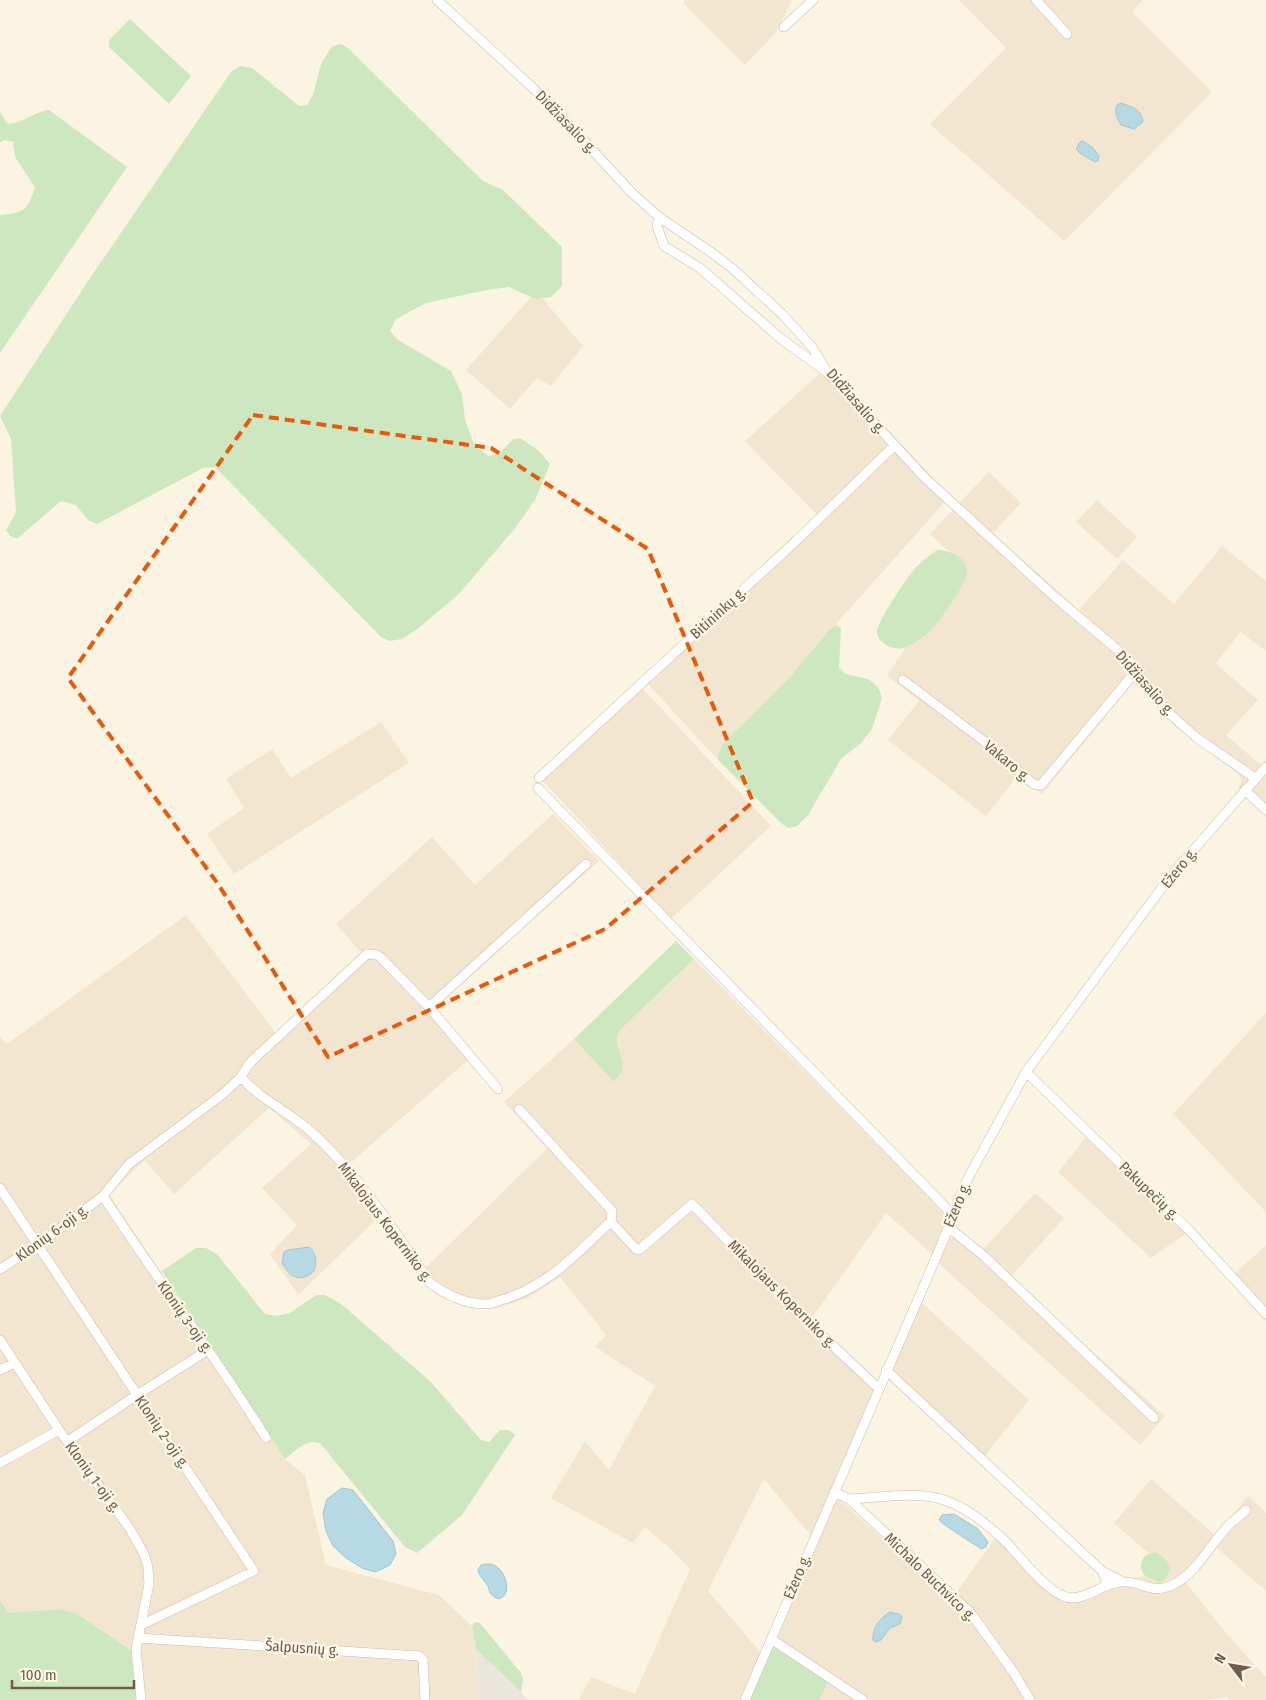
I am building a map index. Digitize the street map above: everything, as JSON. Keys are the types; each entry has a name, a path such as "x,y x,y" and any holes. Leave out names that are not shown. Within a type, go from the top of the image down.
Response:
{"street":[{"name":"Didžiasalio g.","path":"438,0 546,100 632,193 659,216 721,260 783,315 812,347 828,373 925,478 1055,596 1126,657 1171,715 1197,738 1255,778"},
{"path":"784,27 813,0"},
{"path":"1036,0 1066,34"},
{"path":"659,216 657,226 664,246 700,268 773,332 828,373"},
{"name":"Bitininkų g.","path":"539,778 797,540 895,445"},
{"name":"Vakaro g.","path":"903,680 989,745 1032,783 1041,785 1136,670"},
{"name":"Ežero g.","path":"744,1700 968,1180 1026,1072 1170,878 1266,767"},
{"path":"538,788 953,1215"},
{"path":"1245,790 1266,810"},
{"path":"429,1007 586,864"},
{"path":"103,1196 129,1164 223,1094 241,1076 251,1062 367,954 376,955 381,958 429,1007 498,1089"},
{"name":"Pakupečių g.","path":"1026,1072 1190,1231 1266,1314"},
{"name":"Mikalojaus Koperniko g.","path":"241,1076 254,1090 307,1128 343,1165 372,1201 430,1283 459,1300 486,1304 514,1297 536,1286 560,1270 608,1224 613,1224 639,1250 692,1204 796,1311 878,1388"},
{"path":"519,1109 612,1211 611,1224"},
{"name":"Klonių 2-oji g.","path":"0,1188 254,1571 141,1625"},
{"name":"Klonių 6-oji g.","path":"0,1269 38,1245 103,1196"},
{"name":"Klonių 3-oji g.","path":"103,1196 235,1388 266,1438"},
{"path":"948,1227 984,1256 1154,1418"},
{"name":"Klonių 1-oji g.","path":"0,1340 58,1430 68,1441 130,1528 144,1554 150,1584 136,1648 141,1700"},
{"path":"68,1441 136,1395 208,1350"},
{"path":"0,1370 15,1362"},
{"path":"886,1370 1102,1570 1123,1582 1155,1590 1176,1583 1189,1573 1229,1525 1246,1510"},
{"path":"0,1463 58,1430"},
{"name":"Michalo Buchvico g.","path":"834,1492 849,1499 970,1612 1014,1673 1030,1700"},
{"path":"849,1499 919,1496 946,1501 963,1508 1003,1539 1036,1576 1068,1598 1075,1598 1108,1585 1123,1582"},
{"path":"1102,1570 1108,1585"},
{"name":"Šalpusnių g.","path":"138,1638 420,1656 423,1660 425,1700"},
{"path":"770,1639 864,1700"}],"highlighted area":[{"path":"253,415 491,448 648,549 753,802 605,929 328,1057 218,884 68,678"}],"shaded area":[{"path":"685,0 792,0 777,31 745,65 683,3"},
{"path":"959,0 1143,0 1132,12 1212,92 1064,241 930,124 1006,48"},
{"path":"531,297 535,299 542,298 583,346 551,386 537,378 510,409 466,370"},
{"path":"828,366 950,496 830,629 789,678 718,755 718,760 646,682 822,520 745,441"},
{"path":"989,472 1021,503 993,533 1079,610 1123,560 1174,604 1222,546 1266,581 1266,651 1240,632 1216,664 1258,700 1226,735 1261,765 1266,759 1266,817 1238,788 1242,780 1237,773 1176,727 1134,682 1042,794 1017,777 986,816 888,740 919,701 887,676 905,648 927,634 957,555 947,550 930,534"},
{"path":"1097,500 1137,537 1117,559 1076,522"},
{"path":"642,688 771,826 671,919 543,781"},
{"path":"381,722 409,763 234,874 207,834 244,808 226,779 272,749 291,778"},
{"path":"553,814 599,861 434,1009 474,1055 349,1164 384,1212 298,1295 270,1254 297,1225 262,1188 311,1144 269,1108 174,1194 145,1160 109,1194 285,1459 305,1475 326,1565 439,1595 472,1626 476,1649 478,1700 146,1700 141,1652 131,1650 77,1614 61,1609 8,1613 0,1600 0,1037 7,1044 186,915 276,1033 361,953 336,924 432,837 475,885"},
{"path":"694,959 949,1218 933,1255 886,1213 812,1318 877,1382 812,1537 764,1479 708,1591 761,1653 740,1700 579,1700 591,1677 635,1694 690,1569 670,1548 645,1527 633,1543 551,1498 585,1441 609,1470 655,1386 595,1347 606,1335 560,1277 528,1298 494,1309 460,1304 438,1296 417,1276 547,1149 504,1102 574,1039 615,1082 622,1059 616,1042 620,1030"},
{"path":"1266,1013 1266,1212 1173,1114"},
{"path":"1086,1137 1187,1233 1151,1258 1058,1172"},
{"path":"1035,1193 1064,1218 1010,1278 1165,1416 1140,1445 937,1262 948,1238 964,1237 981,1252"},
{"path":"1266,1246 1266,1321 1228,1279"},
{"path":"921,1302 1029,1400 980,1462 887,1377"},
{"path":"1151,1479 1215,1535 1248,1496 1266,1513 1266,1591 1216,1547 1184,1580 1225,1632 1266,1677 1266,1700 1228,1700 1227,1697 1208,1700 819,1700 828,1682 772,1646 836,1498 951,1600 1000,1531 1050,1584 1065,1592 1079,1593 1129,1578 1145,1576 1159,1582 1156,1552 1148,1553 1114,1523"},
{"path":"476,1649 521,1692 528,1700 478,1700"}],"green space":[{"path":"130,19 191,76 169,104 109,47 109,40"},
{"path":"342,44 483,181 503,190 562,247 562,286 551,297 535,299 509,287 487,290 426,303 396,319 390,331 398,340 451,371 462,394 465,420 475,447 489,456 500,453 513,439 520,438 539,451 550,464 535,500 516,527 459,594 416,630 402,639 389,641 381,637 215,467 203,468 97,524 88,520 76,505 61,501 17,539 10,536 6,530 16,513 11,439 0,416 88,281 231,72 240,66 252,68 299,106 307,105 313,95 321,64 332,46"},
{"path":"49,110 127,167 0,353 0,215 15,213 24,209 30,201 35,187 15,157 13,142 4,140 0,143 0,112 7,123 12,123"},
{"path":"937,550 947,551 961,558 966,567 966,578 943,615 926,635 911,645 902,648 892,648 880,640 877,631 878,626 912,572"},
{"path":"836,625 841,628 839,667 845,674 869,679 879,689 882,698 872,729 861,743 841,759 808,815 797,826 789,828 782,824 718,760 718,755 722,745 789,678 830,629"},
{"path":"676,941 694,959 620,1030 617,1044 622,1058 622,1068 614,1082 574,1039"},
{"path":"196,1248 206,1248 217,1254 265,1314 277,1316 290,1313 316,1295 325,1295 340,1303 431,1382 481,1440 489,1442 500,1430 509,1430 515,1435 462,1515 417,1553 405,1547 320,1443 310,1442 305,1444 285,1459 162,1271"},
{"path":"1156,1552 1167,1561 1171,1570 1163,1581 1159,1582 1145,1576 1141,1569 1144,1557"},
{"path":"0,1600 8,1613 61,1609 77,1614 131,1650 136,1700 0,1700"},
{"path":"475,1622 480,1623 521,1673 523,1680 521,1692 476,1649 472,1626"},
{"path":"772,1646 828,1682 819,1700 749,1700"}],"water":[{"path":"1121,103 1136,109 1141,114 1143,122 1134,129 1121,125 1118,120 1116,108"},
{"path":"1083,141 1093,148 1099,156 1098,161 1095,162 1076,149 1080,142"},
{"path":"309,1247 314,1252 316,1258 314,1271 300,1278 292,1275 282,1263 284,1252"},
{"path":"342,1488 353,1490 393,1541 396,1554 390,1565 375,1572 362,1568 346,1558 333,1546 326,1531 323,1513 327,1499"},
{"path":"954,1514 978,1529 988,1542 986,1547 981,1549 939,1520 942,1515"},
{"path":"486,1564 498,1568 505,1577 506,1592 499,1599 490,1593 488,1586 479,1574 478,1570 481,1565"},
{"path":"890,1612 899,1614 902,1617 900,1624 890,1628 881,1640 876,1642 873,1640 875,1627"}]}
